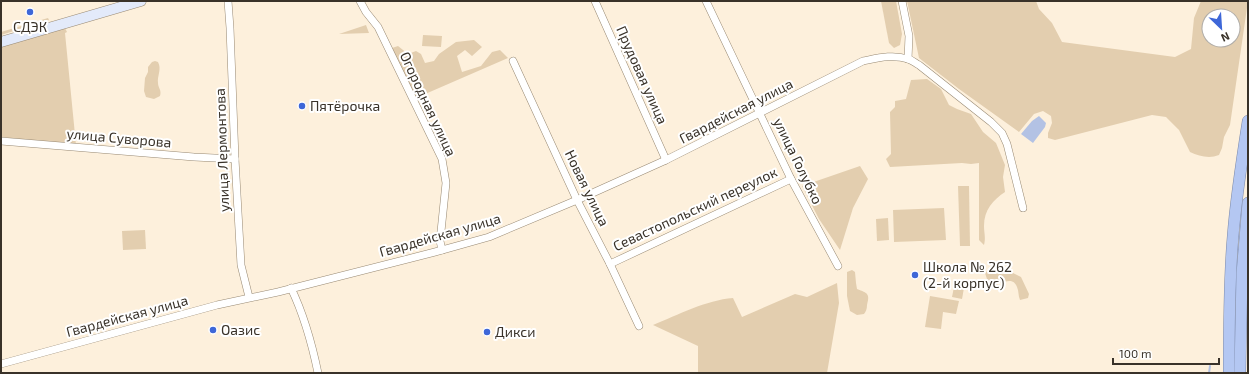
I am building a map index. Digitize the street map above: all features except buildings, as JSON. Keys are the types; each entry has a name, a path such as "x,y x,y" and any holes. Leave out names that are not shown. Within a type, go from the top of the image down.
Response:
{"highway":[{"path":"1228,373 1229,303 1233,236 1238,188 1248,121"},
{"path":"1240,373 1241,294 1248,203"}],"main road":[{"path":"1,42 141,1"}],"street":[{"name":"улица Лермонтова","path":"228,1 241,265 249,297"},
{"name":"Огородная улица","path":"360,1 366,12 378,27 442,159 446,183 440,241 442,250"},
{"name":"Прудовая улица","path":"595,1 666,160"},
{"name":"улица Голубко","path":"706,1 791,179 838,266"},
{"path":"902,1 909,36 908,59 919,65 991,122 1002,133 1007,144 1024,208"},
{"name":"Гвардейская улица","path":"1,364 217,305 291,288 489,237 666,160 863,61 891,56 908,59"},
{"name":"Новая улица","path":"513,61 577,200 610,264 639,326"},
{"name":"улица Суворова","path":"1,141 235,159"},
{"name":"Севастопольский переулок","path":"610,264 791,179"},
{"path":"291,288 301,308 315,356 318,373"}],"shaded area":[{"path":"881,1 896,1 902,34 900,45 894,48 889,43"},
{"path":"907,1 1036,1 1039,9 1052,23 1062,42 1175,57 1191,49 1194,18 1201,1 1248,1 1230,125 1224,137 1219,155 1212,157 1197,155 1190,152 1179,130 1166,117 1152,115 1055,140 1048,138 1048,133 1052,123 1051,116 1043,111 1034,114 1019,132 919,58"},
{"path":"48,18 49,20 1,35 1,32"},
{"path":"366,25 369,33 339,34"},
{"path":"65,28 67,32 65,33 76,145 1,137 1,46"},
{"path":"423,35 442,36 441,47 422,46"},
{"path":"474,40 482,47 472,56 465,50 457,56 462,72 481,66 492,52 500,50 508,58 416,98 392,48 398,46 408,54 416,51 421,54 425,63 434,61 439,54 456,42"},
{"path":"155,61 158,62 160,67 158,85 160,96 154,99 146,97 144,91 148,67"},
{"path":"927,79 941,89 949,105 971,114 983,132 996,143 1005,165 1003,177 1005,192 993,202 987,210 984,220 984,245 979,240 979,163 890,167 886,159 891,154 890,112 895,107 895,101 906,99 911,80"},
{"path":"860,166 868,179 853,208 840,250 819,219 802,186"},
{"path":"958,186 969,186 970,246 960,246"},
{"path":"944,208 946,240 894,242 893,210"},
{"path":"888,218 889,240 877,241 876,219"},
{"path":"145,230 146,249 123,250 122,231"},
{"path":"994,269 1003,274 1013,273 1021,277 1029,294 1028,298 1020,300 1017,287 1013,282 1006,281 992,286 989,285 985,273 988,270"},
{"path":"852,270 855,272 857,289 866,293 868,296 867,309 864,314 857,315 850,311 847,296 847,272"},
{"path":"837,283 839,303 827,373 698,373 698,346 653,325 702,305 723,299 733,298 742,317 795,294 807,297"},
{"path":"954,287 964,288 962,299 952,297"},
{"path":"930,296 959,301 956,314 943,312 941,329 925,327"}],"water":[{"path":"1039,116 1046,123 1045,127 1033,143 1021,134 1032,121"}],"waterway":[{"path":"1209,373 1210,366"}],"place":[{"name":"СДЭК","path":"30,12"},
{"name":"Пятёрочка","path":"302,106"},
{"name":"Школа № 262 (2-й корпус)","path":"915,275"},
{"name":"Оазис","path":"213,330"},
{"name":"Дикси","path":"487,332"}]}
